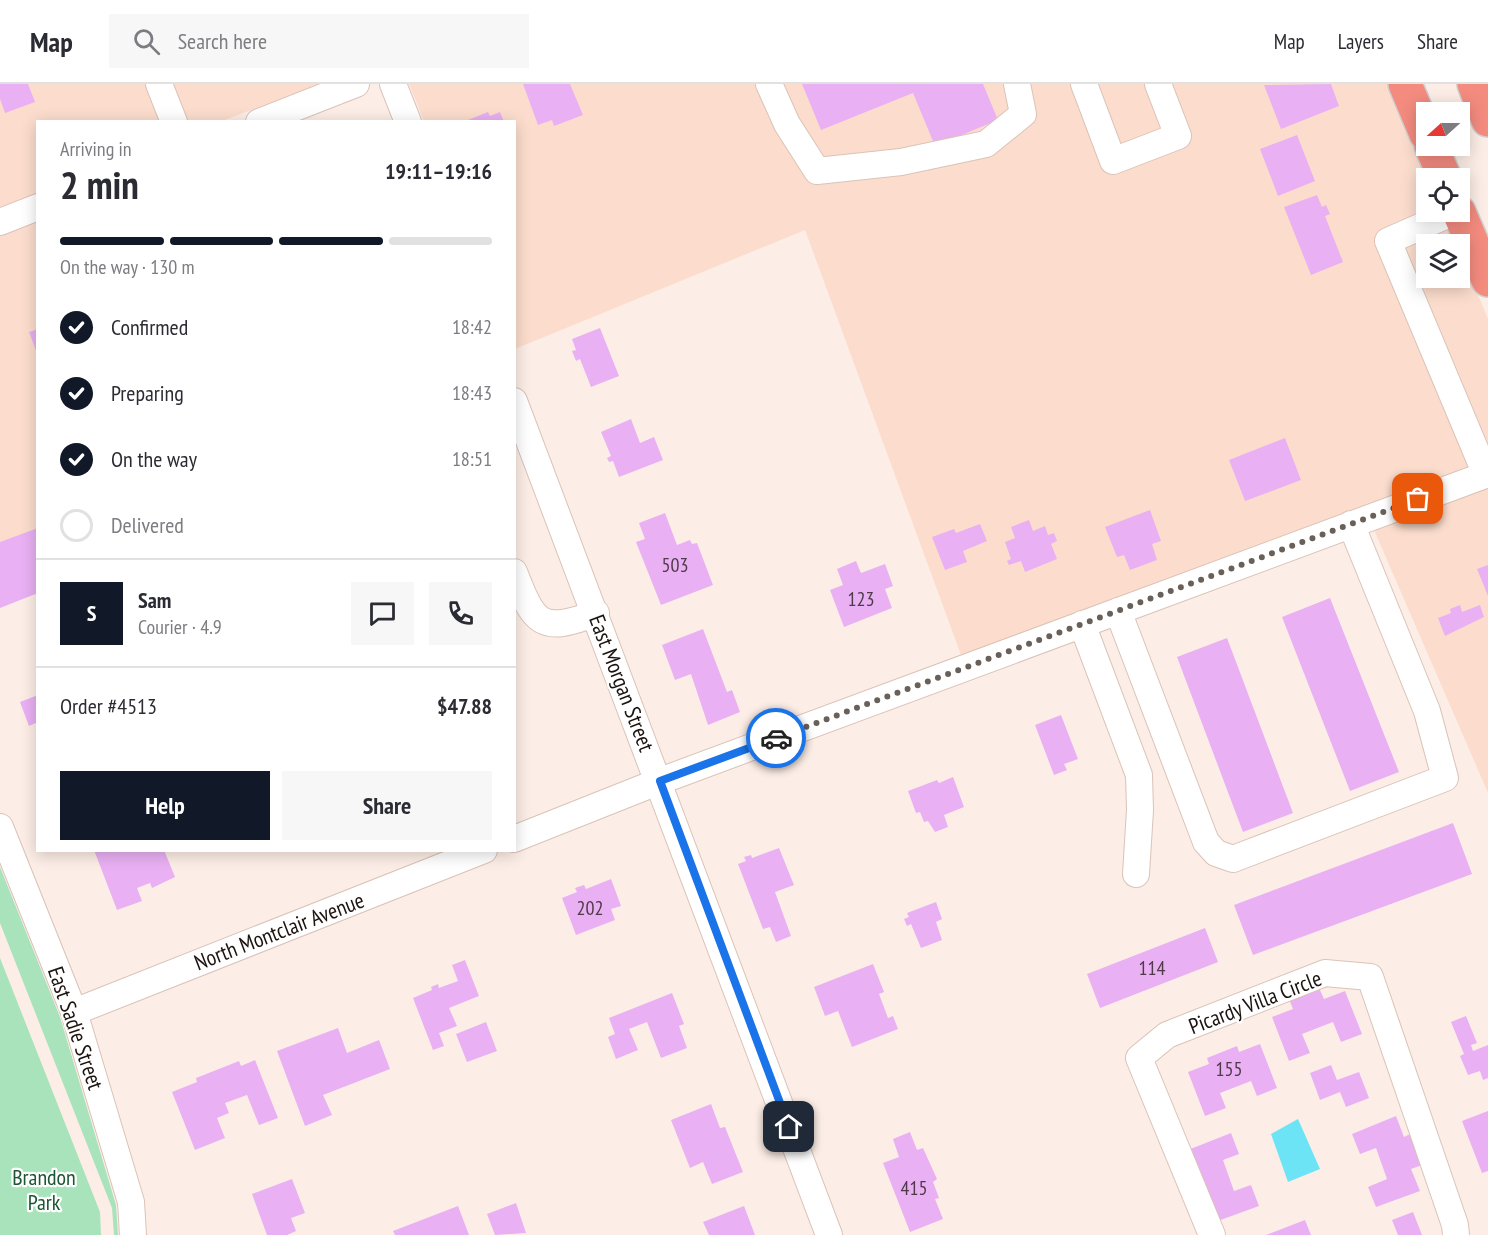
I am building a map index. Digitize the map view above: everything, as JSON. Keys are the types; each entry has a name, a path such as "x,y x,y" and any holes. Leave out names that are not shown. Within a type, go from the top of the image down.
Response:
{"highway":[{"path":"1405,84 1416,110"},
{"path":"1463,222 1488,280"}],"street":[{"path":"159,84 173,120"},
{"path":"264,120 356,84"},
{"path":"393,84 407,120"},
{"path":"769,84 787,124 817,171 901,162 986,144 1023,114 1017,84"},
{"path":"1084,84 1113,161 1178,136 1158,84"},
{"path":"0,222 36,208"},
{"path":"516,837 660,781 1487,474 1388,241 1431,222"},
{"name":"East Morgan Street","path":"516,406 660,781 829,1235"},
{"path":"1118,611 1206,842 1216,853 1233,859 1444,778 1427,711 1351,524"},
{"path":"516,577 529,610 548,624 568,624 596,613"},
{"path":"1082,624 1139,776 1140,810 1136,874"},
{"name":"East Sadie Street","path":"0,827 74,1012 131,1202 133,1235"},
{"name":"North Montclair Avenue","path":"74,1012 479,852"},
{"name":"Picardy Villa Circle","path":"1212,1235 1139,1058 1167,1035 1325,973 1370,977 1455,1226 1456,1235"}],"shaded area":[{"path":"0,84 320,84 225,120 36,120 36,193 0,207"},
{"path":"409,84 1389,84 1416,147 1416,156 1420,156 1425,168 1416,168 1416,222 1447,222 1453,234 1416,234 1416,288 1470,288 1470,275 1488,319 1488,460 961,655 805,230 516,349 516,120 424,120"},
{"path":"36,221 36,544 0,559 0,236"},
{"path":"1488,488 1488,793 1374,530"}],"green space":[{"path":"0,867 60,1017 116,1205 118,1235 114,1235 112,1208 0,923"},
{"name":"Brandon Park","path":"0,958 100,1212 101,1235 0,1235"}],"water":[{"path":"1298,1119 1320,1169 1288,1182 1271,1134"}],"building":[{"path":"0,84 28,84 35,102 5,113 0,99"},
{"path":"523,84 570,84 583,115 554,126 552,120 538,125"},
{"path":"802,84 983,84 998,120 935,146 913,93 821,130"},
{"path":"1331,84 1339,106 1281,129 1264,85"},
{"path":"488,112 490,116 500,112 503,120 468,120"},
{"path":"1297,135 1315,181 1278,196 1260,149"},
{"path":"1317,195 1322,207 1326,205 1330,214 1325,216 1343,262 1311,275 1284,207"},
{"path":"600,328 619,376 591,387 580,359 576,361 572,351 576,350 572,339"},
{"path":"36,330 36,350 29,332"},
{"path":"631,419 640,443 654,437 663,460 619,477 613,461 609,462 607,458 611,456 601,432"},
{"path":"1285,438 1301,480 1245,501 1229,460"},
{"path":"1150,510 1161,541 1152,544 1157,560 1130,570 1124,555 1117,557 1105,527"},
{"path":"665,513 677,545 690,540 692,544 697,543 713,585 661,605 636,542 645,539 639,523"},
{"path":"1029,520 1033,531 1045,526 1048,535 1054,533 1057,541 1051,544 1057,559 1025,572 1021,561 1009,565 1007,561 1011,559 1005,542 1015,538 1011,527"},
{"path":"980,524 987,541 963,551 967,562 945,570 932,537 954,529 956,533"},
{"path":"36,529 36,594 0,608 0,542"},
{"path":"856,561 861,573 885,564 893,586 885,589 892,608 844,627 830,590 843,585 837,569"},
{"path":"1488,565 1488,596 1477,569"},
{"path":"1330,598 1399,772 1350,791 1282,617"},
{"path":"1460,605 1462,612 1480,605 1484,617 1445,636 1438,618 1451,613 1450,609"},
{"path":"703,629 727,692 732,690 740,712 708,725 691,674 675,680 662,645"},
{"path":"1227,638 1293,813 1243,832 1177,657"},
{"path":"36,696 36,723 29,726 20,702"},
{"path":"1061,715 1078,759 1064,764 1067,770 1054,775 1035,725"},
{"path":"953,777 964,807 944,815 948,827 935,832 928,821 924,822 920,812 916,813 908,791 937,780 939,783"},
{"path":"1453,823 1472,874 1253,955 1234,905"},
{"path":"779,848 794,885 775,892 791,936 776,942 770,927 763,929 738,864 746,861 744,857 751,855 752,858"},
{"path":"95,852 165,852 175,877 152,888 150,883 137,888 142,901 117,910"},
{"path":"611,879 621,906 611,909 615,920 576,935 562,898 577,892 575,888 584,885 586,889"},
{"path":"936,902 942,919 936,922 942,940 921,948 911,924 907,926 904,919 909,917 907,913"},
{"path":"1205,928 1218,962 1100,1008 1087,974"},
{"path":"465,960 479,996 449,1008 457,1026 439,1033 444,1046 433,1050 413,998 432,990 431,987 438,984 439,988 458,981 452,965"},
{"path":"873,964 884,992 879,994 888,1018 893,1016 898,1029 852,1047 838,1011 825,1016 814,987"},
{"path":"1319,988 1324,999 1345,991 1362,1034 1341,1042 1333,1022 1302,1034 1310,1053 1289,1061 1272,1017 1293,1009 1289,999"},
{"path":"672,993 684,1024 679,1026 687,1048 661,1058 647,1022 629,1029 638,1050 616,1059 608,1037 615,1034 609,1018"},
{"path":"1466,1016 1477,1043 1471,1045 1473,1051 1488,1045 1488,1078 1483,1080 1480,1071 1468,1075 1460,1056 1464,1054 1451,1022"},
{"path":"486,1022 497,1051 467,1062 456,1034"},
{"path":"338,1028 347,1053 379,1040 390,1069 323,1095 332,1115 305,1126 277,1051"},
{"path":"1260,1044 1277,1088 1257,1096 1251,1081 1220,1093 1226,1108 1205,1116 1188,1072 1209,1064 1207,1058 1237,1046 1239,1052"},
{"path":"255,1060 278,1118 259,1125 247,1095 225,1103 229,1113 217,1118 225,1138 195,1150 172,1092 197,1082 196,1078 239,1061 241,1066"},
{"path":"1331,1065 1337,1080 1359,1072 1369,1098 1346,1107 1340,1092 1320,1100 1310,1073"},
{"path":"711,1104 720,1128 725,1127 743,1172 712,1184 703,1162 690,1168 671,1120"},
{"path":"1488,1111 1488,1171 1482,1173 1462,1121"},
{"path":"1396,1116 1404,1137 1410,1134 1422,1165 1411,1169 1420,1191 1376,1207 1368,1187 1387,1179 1376,1148 1360,1154 1352,1134"},
{"path":"910,1132 917,1150 923,1148 937,1179 933,1182 939,1198 935,1199 943,1219 910,1232 883,1163 899,1157 893,1139"},
{"path":"1231,1133 1239,1154 1223,1160 1234,1191 1251,1185 1259,1206 1215,1222 1188,1150"},
{"path":"292,1179 305,1213 291,1218 296,1231 287,1235 267,1235 252,1194"},
{"path":"516,1203 526,1233 495,1235 487,1214"},
{"path":"458,1206 469,1235 395,1235 393,1231"},
{"path":"744,1206 755,1235 709,1235 703,1222"},
{"path":"1413,1212 1422,1235 1398,1235 1392,1220"},
{"path":"1305,1220 1311,1235 1266,1235"}],"way so far":[{"path":"776,738 1418,499"}],"route":[{"path":"776,738 660,781 789,1127"}]}
